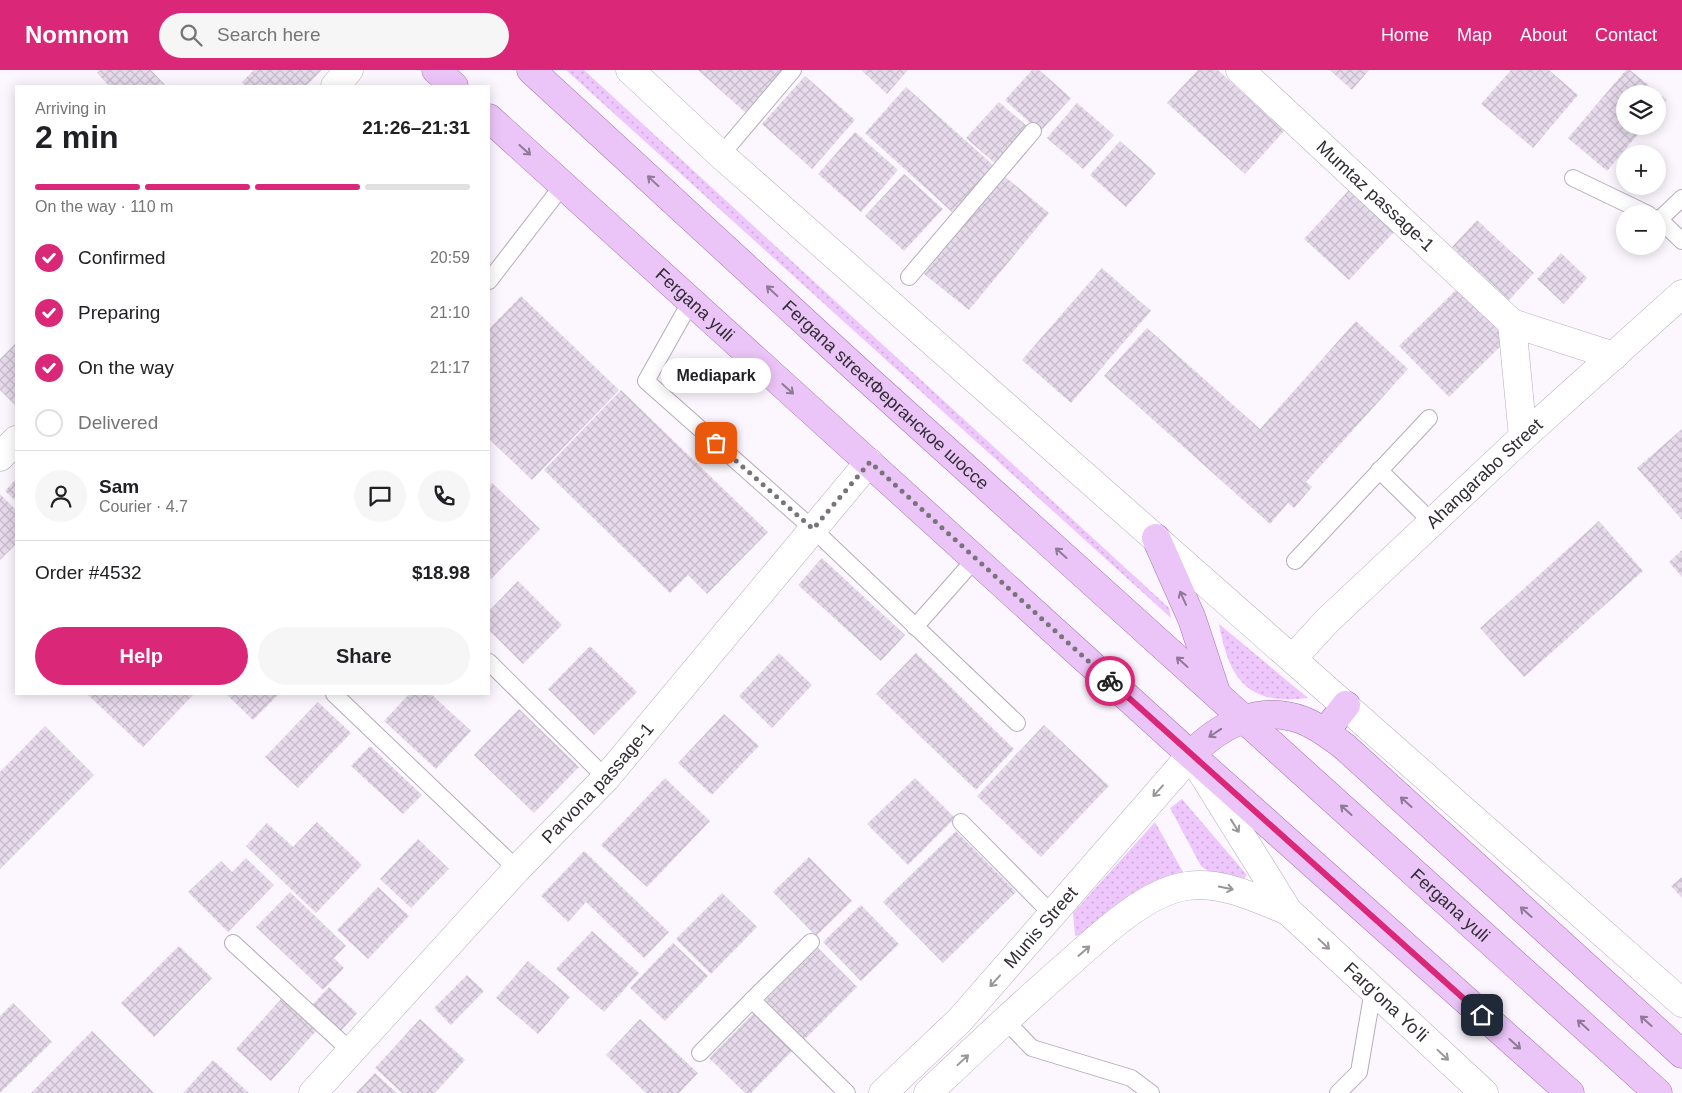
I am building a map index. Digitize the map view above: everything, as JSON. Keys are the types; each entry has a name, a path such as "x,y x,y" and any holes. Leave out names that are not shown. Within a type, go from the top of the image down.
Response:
{"main road":[{"path":"436,70 453,85"},
{"name":"Fergana streetФерганское шоссе","path":"531,70 847,360 1244,718"},
{"name":"Fergana yuli","path":"490,119 1191,755 1570,1093"},
{"path":"1156,538 1192,619 1217,694"},
{"path":"1325,732 1346,705"},
{"path":"1191,755 1216,732 1244,718 1290,716 1303,720 1325,732 1345,746 1682,1054"},
{"name":"Fergana yuli","path":"1244,718 1658,1093"}],"street":[{"path":"336,85 349,70"},
{"path":"630,70 721,155 1682,1003"},
{"name":"Mumtаz passage-1","path":"1240,70 1512,323 1614,356"},
{"name":"Ahangarabo Street","path":"1293,658 1328,620 1432,522 1682,294"},
{"path":"1512,323 1523,437"},
{"path":"0,457 15,441"},
{"name":"Parvona passage-1","path":"313,1093 517,869 606,778 870,462"},
{"path":"1191,755 1288,911"},
{"name":"Munis Street","path":"883,1093 960,1020 1191,755"},
{"path":"928,1093 1005,1020 1120,920 1144,903 1170,890 1199,884 1235,890 1288,911"},
{"name":"Farg'ona Yo'li","path":"1288,911 1484,1093"}],"lane":[{"path":"721,155 793,70"},
{"path":"909,277 1033,130"},
{"path":"1573,178 1630,205"},
{"path":"490,280 563,185"},
{"path":"1666,209 1682,198"},
{"path":"1666,227 1682,241"},
{"path":"692,301 646,381 813,529 1017,723"},
{"path":"1295,561 1429,418"},
{"path":"1379,470 1432,522"},
{"path":"915,627 976,558"},
{"path":"490,663 606,778"},
{"path":"335,695 517,869"},
{"path":"961,822 1053,915"},
{"path":"700,1053 811,942"},
{"path":"233,943 351,1051"},
{"path":"1338,1093 1359,1072 1373,990"},
{"path":"752,1000 847,1093"},
{"path":"1005,1020 1032,1048 1131,1078 1151,1093"}],"shaded area":[{"path":"566,70 584,70 1169,608 1171,618"},
{"path":"1219,624 1308,698 1270,698 1256,693 1244,685 1235,674 1229,660"},
{"path":"1182,799 1247,875 1244,879 1208,871 1201,866 1170,808"},
{"path":"1155,822 1183,872 1153,883 1086,934 1075,936 1073,913"}],"building":[{"path":"100,70 151,70 165,85 108,85 97,73"},
{"path":"254,70 322,70 307,85 245,85 242,82"},
{"path":"698,70 788,70 748,115"},
{"path":"861,70 908,70 887,94"},
{"path":"1032,70 1039,70 1071,98 1040,132 1005,100"},
{"path":"1198,70 1218,70 1284,131 1245,174 1167,103"},
{"path":"1330,70 1369,70 1352,90"},
{"path":"1511,70 1549,70 1578,95 1533,148 1481,104"},
{"path":"1626,70 1630,70 1648,85 1616,85 1616,135 1637,135 1629,145 1616,145 1616,160 1607,171 1568,138"},
{"path":"805,76 855,120 812,169 762,124"},
{"path":"906,87 994,166 952,212 865,133"},
{"path":"999,102 1028,127 996,164 966,138"},
{"path":"1077,103 1114,135 1083,169 1047,138"},
{"path":"855,132 898,170 861,212 818,174"},
{"path":"1120,141 1156,173 1126,207 1090,175"},
{"path":"904,174 943,209 904,251 865,216"},
{"path":"1004,176 1049,213 969,310 924,274"},
{"path":"1349,190 1394,232 1349,280 1304,239"},
{"path":"1477,220 1534,273 1509,300 1452,247"},
{"path":"1561,253 1587,278 1564,304 1537,279"},
{"path":"1102,268 1151,311 1071,403 1022,360"},
{"path":"1461,285 1511,336 1449,397 1399,346"},
{"path":"521,296 619,390 532,480 490,440 490,328"},
{"path":"1356,321 1408,369 1306,482 1312,487 1294,508 1288,503 1270,524 1104,376 1147,328 1260,429"},
{"path":"15,344 15,405 0,390 0,359"},
{"path":"621,390 768,532 707,594 688,575 670,593 544,470"},
{"path":"1682,429 1682,520 1637,468"},
{"path":"15,480 15,500 5,491"},
{"path":"492,483 540,529 491,579 490,578 490,486"},
{"path":"0,494 15,509 15,545 0,560"},
{"path":"1599,521 1643,571 1524,677 1480,628"},
{"path":"1682,550 1682,577 1669,562"},
{"path":"822,558 905,635 881,661 798,585"},
{"path":"518,581 562,625 523,664 490,631 490,610"},
{"path":"590,646 637,692 594,735 548,689"},
{"path":"779,653 812,685 772,728 739,696"},
{"path":"916,653 1014,749 976,790 876,694"},
{"path":"88,695 193,695 143,747"},
{"path":"227,695 278,695 253,720"},
{"path":"408,695 432,695 471,731 436,769 384,721"},
{"path":"318,702 351,733 298,788 265,757"},
{"path":"519,709 579,767 534,813 474,755"},
{"path":"724,714 759,746 712,795 678,763"},
{"path":"1044,725 1109,786 1041,857 977,796"},
{"path":"45,726 94,775 0,869 0,772"},
{"path":"370,746 422,795 403,814 351,766"},
{"path":"665,778 710,821 647,887 601,845"},
{"path":"915,778 955,818 908,865 867,824"},
{"path":"317,822 362,865 316,913 246,846 267,823 293,847"},
{"path":"956,831 1016,892 943,963 883,902"},
{"path":"418,839 449,869 411,908 380,879"},
{"path":"584,851 669,932 644,958 586,902 568,922 541,896"},
{"path":"809,857 852,901 816,936 773,892"},
{"path":"246,858 274,885 228,932 188,892 221,861 232,872"},
{"path":"1682,877 1682,898 1671,886"},
{"path":"378,887 409,916 368,959 337,930"},
{"path":"290,892 346,946 334,958 344,968 323,990 256,927"},
{"path":"722,893 757,927 711,974 676,939"},
{"path":"861,905 899,944 861,981 823,942"},
{"path":"592,931 639,973 604,1012 556,969"},
{"path":"673,943 708,976 665,1021 630,988"},
{"path":"179,946 212,978 154,1037 121,1003"},
{"path":"818,948 857,987 804,1040 764,1001"},
{"path":"528,961 570,997 538,1034 496,998"},
{"path":"467,975 484,991 451,1025 434,1008"},
{"path":"329,987 357,1013 341,1031 313,1004"},
{"path":"282,998 317,1030 271,1081 236,1049"},
{"path":"13,1003 52,1042 0,1093 0,1016"},
{"path":"754,1013 792,1051 751,1093 745,1093 709,1058"},
{"path":"420,1019 465,1060 435,1093 402,1093 375,1068"},
{"path":"640,1019 698,1073 679,1093 646,1093 606,1055"},
{"path":"92,1031 154,1093 31,1093"},
{"path":"213,1060 249,1093 183,1093"},
{"path":"375,1073 397,1093 356,1093"}],"way so far":[{"path":"716,443 813,529 870,462 1110,681"}],"place":[{"name":"Mediapark","path":"716,443"}],"route":[{"path":"1110,681 1482,1015"}]}
